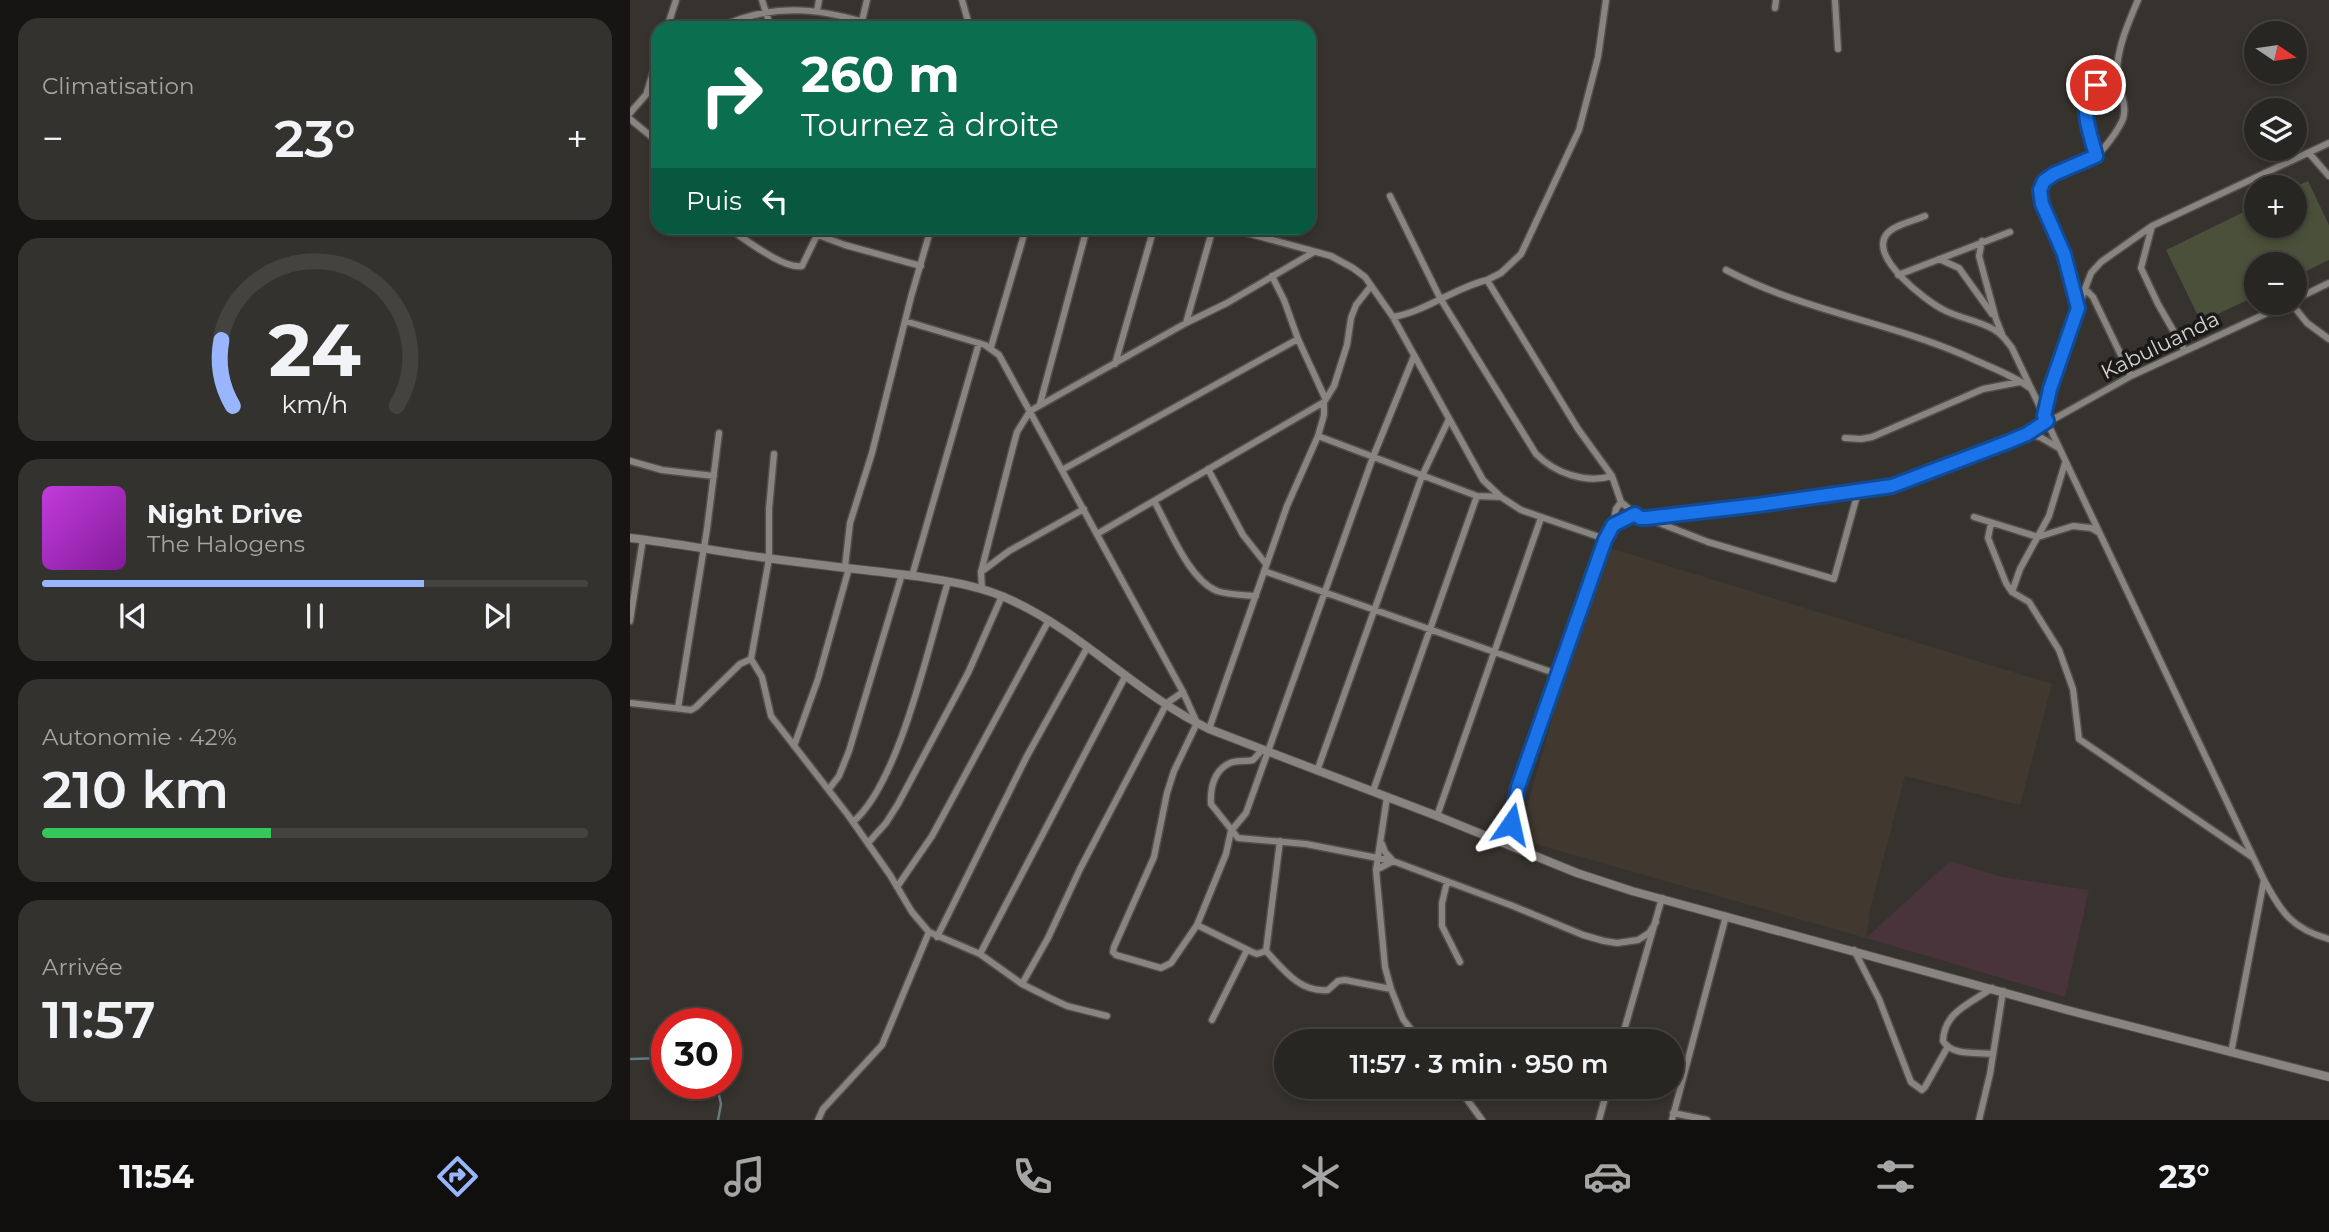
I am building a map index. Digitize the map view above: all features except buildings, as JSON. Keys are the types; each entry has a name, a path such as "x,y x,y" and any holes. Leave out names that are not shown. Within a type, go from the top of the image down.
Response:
{"street":[{"path":"669,21 676,0"},
{"path":"762,0 768,21"},
{"path":"817,11 819,0"},
{"path":"737,21 764,10 817,11 862,21 867,0"},
{"path":"962,0 968,21"},
{"path":"1393,317 1410,314 1440,298 1501,274 1521,254 1579,130 1598,57 1606,0"},
{"path":"1775,8 1776,0"},
{"path":"1835,0 1838,49"},
{"path":"2078,308 2064,254 2042,204 2040,190 2044,181 2054,174 2096,156 2119,128 2124,107 2117,70 2126,31 2138,0"},
{"path":"845,17 845,21"},
{"path":"2096,156 2086,114 2087,95 2117,70"},
{"path":"645,97 651,79"},
{"path":"630,113 651,90"},
{"path":"630,119 651,136"},
{"path":"2045,418 2059,358 2091,274 2101,261 2152,226 2329,143"},
{"path":"2309,153 2329,176"},
{"path":"1390,196 1440,298 1527,441 1553,468 1586,479 1600,480 1612,476"},
{"path":"1925,216 1894,229 1886,236 1886,253 1898,275 1943,310 2003,336"},
{"path":"2152,226 2141,268 2185,351"},
{"path":"1898,275 2010,232"},
{"path":"740,235 780,261 796,267 802,266 817,235 869,253 921,266"},
{"path":"794,746 818,679 847,568 850,523 872,453 929,235"},
{"path":"991,347 1024,235"},
{"path":"1040,404 1085,235"},
{"path":"1115,364 1152,235"},
{"path":"1186,323 1211,235"},
{"path":"1254,235 1344,262 1364,277 1393,317 1483,480 1501,497 1521,510 1605,540"},
{"path":"1982,241 1979,256 2003,336 2012,348 2264,880 2287,919 2307,932 2329,939"},
{"path":"1963,248 1979,256"},
{"path":"1959,268 1963,248"},
{"path":"982,589 981,572 1017,432 1030,411 1186,323 1217,309 1314,252"},
{"path":"1939,259 1959,268 1996,319"},
{"path":"1726,270 1788,299 1841,312 1961,353 2022,382 2031,389"},
{"path":"1209,729 1291,496 1318,436 1324,415 1324,400 1272,276"},
{"path":"1488,280 1578,429 1612,476 1621,502 1640,518 1708,542 1834,579 1858,492"},
{"name":"Kabuluanda","path":"2307,294 2329,283"},
{"path":"1097,534 1324,400 1334,386 1356,305 1371,286"},
{"path":"2085,289 2093,297 2131,376"},
{"path":"2081,301 2093,297"},
{"name":"Kabuluanda","path":"1646,518 1858,492 1901,483 2027,434 2045,418 2263,315"},
{"path":"2301,315 2307,323 2329,339"},
{"path":"905,321 991,347 999,355 1183,691 1197,723 1174,771 1154,857 1113,952 1161,968 1167,966 1197,925 1226,854 1231,831 1246,813 1266,750 1326,593 1373,457 1413,356"},
{"path":"1062,470 1298,339"},
{"path":"912,576 979,343"},
{"path":"1845,438 1872,437 1974,392 1997,385 2022,382"},
{"path":"1317,771 1422,476 1449,419"},
{"path":"678,708 719,433"},
{"path":"2027,434 2040,437 2058,448"},
{"path":"1318,436 1477,496 1501,497"},
{"path":"774,454 769,509 769,559 751,659 762,677 771,716 869,843 912,912 929,932 980,954 1022,984 1067,1006 1107,1016"},
{"path":"630,461 662,470 713,476"},
{"path":"2012,592 2020,569 2052,505 2065,463"},
{"path":"1208,469 1243,535 1265,568 1326,593 1557,674"},
{"path":"1373,791 1477,496"},
{"path":"1154,501 1194,573 1204,583 1218,591 1256,596"},
{"path":"1504,843 1518,787 1531,757 1557,674 1605,540 1613,525 1616,509 1621,502"},
{"path":"981,572 1009,551 1084,509"},
{"path":"1613,525 1635,514"},
{"path":"1973,517 2038,537 2073,526 2091,528 2099,533"},
{"path":"1437,816 1541,518"},
{"path":"1991,523 1988,538 1990,548 2012,592 2029,602 2059,650 2073,689 2080,738 2255,858"},
{"path":"630,538 769,559 902,574 982,589 1049,620 1167,703 1209,729 1577,873 2231,1053 2329,1077"},
{"path":"630,621 643,540"},
{"path":"829,789 839,776 849,751 902,574"},
{"path":"853,822 873,800 891,763 911,708 948,582"},
{"path":"869,843 898,804 968,673 1002,596"},
{"path":"897,887 932,836 1049,620"},
{"path":"937,937 1027,755 1087,648"},
{"path":"630,704 691,710 740,664 751,659"},
{"path":"980,954 1126,675"},
{"path":"1022,984 1167,703 1183,691"},
{"path":"1266,750 1253,760 1231,762 1215,778 1211,804 1231,831 1243,839 1280,841 1393,861 1604,941 1629,943 1638,940 1649,933 1656,922"},
{"path":"1387,797 1376,870 1385,967 1403,1019 1411,1029"},
{"path":"1266,951 1280,841"},
{"path":"1381,842 1393,861"},
{"path":"1376,870 1393,861"},
{"path":"2231,1053 2264,880"},
{"path":"1447,882 1442,903 1442,926 1460,962"},
{"path":"1625,1029 1661,898"},
{"path":"1707,1120 1672,1116 1726,916"},
{"path":"1197,925 1257,954 1266,951"},
{"path":"818,1120 823,1109 882,1045 929,932"},
{"path":"1212,1020 1247,950"},
{"path":"1854,950 1879,999 1911,1082 1917,1088 1922,1090 1925,1087 1947,1048"},
{"path":"1266,951 1294,980 1314,988 1328,990 1338,981 1345,980 1391,989"},
{"path":"1378,986 1385,967"},
{"path":"1947,1048 1943,1034 1949,1021 1964,1005 1992,988"},
{"path":"1979,1120 1990,1074 2003,991"},
{"path":"1947,1048 1992,1054"},
{"path":"1467,1099 1482,1120"},
{"path":"1599,1120 1605,1099"}],"shaded area":[{"path":"1610,548 2052,684 2020,805 1905,776 1871,905 1866,938 1518,839 1563,680"},
{"path":"1950,861 2002,877 2089,890 2065,997 1866,938"}],"green space":[{"path":"2307,181 2329,225 2329,260 2307,271 2307,252 2244,252 2244,302 2201,322 2166,250 2244,212 2244,238 2307,238"}],"waterway":[{"path":"630,1059 651,1058"},
{"path":"718,1120 720,1099"}],"route":[{"path":"1511,824 1518,787 1531,757 1594,568 1613,525 1635,514 1646,518 1892,486 2008,442 2047,421 2044,416 2050,389 2078,308 2059,238 2042,204 2040,190 2044,181 2054,174 2096,156 2086,114 2087,95 2096,85"}]}
